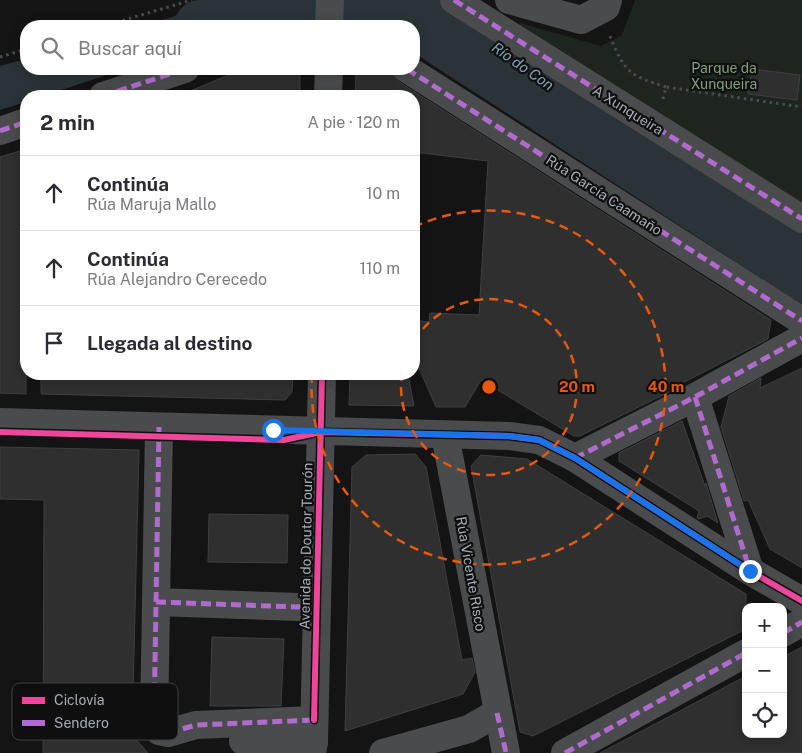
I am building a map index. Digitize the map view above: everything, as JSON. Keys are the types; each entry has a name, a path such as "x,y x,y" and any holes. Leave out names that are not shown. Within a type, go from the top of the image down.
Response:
{"street":[{"path":"330,0 330,20"},
{"name":"A Xunqueira","path":"454,0 802,219"},
{"path":"509,0 581,20 606,7 608,0"},
{"path":"121,90 167,75"},
{"path":"328,90 329,75"},
{"name":"Rúa García Caamaño","path":"415,75 802,321"},
{"path":"0,131 20,124"},
{"path":"575,458 695,397 802,338"},
{"name":"Avenida do Doutor Tourón","path":"313,738 322,380"},
{"path":"695,397 750,571"},
{"path":"0,422 526,437 539,440 575,458 750,571 802,601"},
{"path":"155,683 159,427"},
{"name":"Rúa Vicente Risco","path":"445,435 496,714 506,753"},
{"path":"156,602 300,607"},
{"path":"787,631 802,622"},
{"path":"565,753 742,655"},
{"path":"383,753 469,729 496,714"},
{"path":"178,730 196,725 313,738"},
{"path":"230,741 313,738"}],"path":[{"path":"124,20 192,0"},
{"path":"610,35 623,66 641,79 666,87 802,107"},
{"path":"0,57 20,51"},
{"path":"654,126 666,87"}],"green space":[{"name":"Parque da Xunqueira","path":"635,0 802,0 802,212 514,36 520,23 601,46 622,35"}],"water":[{"path":"233,0 299,0 298,20 161,20"},
{"path":"364,0 439,0 802,227 802,305 420,57 420,20 364,20"},
{"path":"20,61 20,75 107,75 61,90 20,90 20,104 0,110 0,66"}],"building":[{"path":"752,69 800,75 797,100 748,94"},
{"path":"229,75 300,75 300,90 192,90"},
{"path":"356,75 394,75 399,82 412,90 355,90"},
{"path":"420,95 771,320 768,339 671,389 671,391 580,436 574,436 481,380 465,407 436,407 420,371 420,321 429,322 430,313 479,315 488,161 420,153"},
{"path":"20,151 20,380 26,380 26,394 0,393 0,157"},
{"path":"802,368 802,568 770,549 748,500 744,501 721,427 729,396 761,378 760,388"},
{"path":"41,380 293,380 292,392 285,400 41,394"},
{"path":"350,380 409,380 414,406 349,405"},
{"path":"682,421 705,486 706,483 718,523 707,516 697,518 699,511 619,461 619,453"},
{"path":"0,447 139,450 133,683 43,683 44,500 0,499"},
{"path":"415,454 426,467 462,660 472,658 475,672 463,694 345,731 352,467 366,455"},
{"path":"481,455 527,459 746,594 746,603 742,603 742,631 533,736 520,732 471,466"},
{"path":"209,514 288,515 287,563 208,562"},
{"path":"212,637 284,639 281,706 210,706"},
{"path":"802,647 802,753 600,753 742,678 742,738 787,738 787,655"},
{"path":"43,740 136,740 148,753 43,753"}],"waterway":[{"name":"Río do Con","path":"222,20 273,6 384,4 434,14"}],"marked path":[{"path":"454,0 802,219"},
{"path":"121,90 167,75"},
{"path":"416,75 802,321"},
{"path":"0,131 20,124"},
{"path":"575,458 695,397 802,338"},
{"path":"695,397 750,571"},
{"path":"155,683 159,427"},
{"path":"156,602 300,607"},
{"path":"787,631 802,622"},
{"path":"565,753 742,655"},
{"path":"497,713 506,753"},
{"path":"178,730 196,725 314,720"}],"cycle path":[{"path":"314,720 322,380"},
{"path":"0,432 284,440 321,432 509,436 539,440 575,458 750,571 802,601"}],"route":[{"path":"273,430 509,436 539,440 575,458 750,571"}]}
